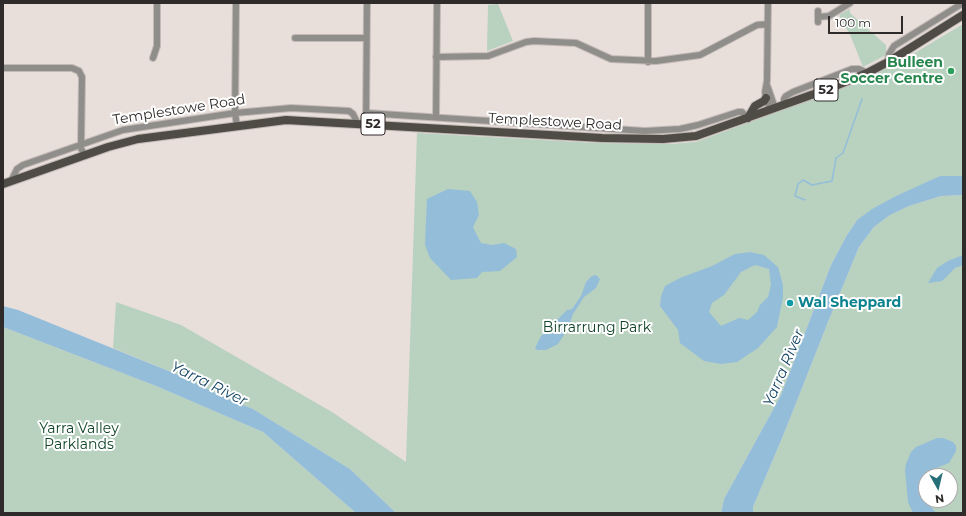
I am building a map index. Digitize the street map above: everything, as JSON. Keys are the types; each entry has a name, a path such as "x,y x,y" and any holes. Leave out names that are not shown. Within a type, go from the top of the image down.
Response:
{"main road":[{"name":"Templestowe Road","path":"7,182 123,142 290,120 646,140 696,136 784,105 867,73 888,62 963,16"},
{"path":"748,118 755,106 764,101 766,98"}],"street":[{"path":"153,58 157,46 157,3"},
{"path":"236,3 235,113 237,126"},
{"path":"362,124 366,113 367,3"},
{"path":"436,117 437,3"},
{"path":"648,3 648,62"},
{"path":"768,3 766,98 773,109"},
{"path":"888,62 889,54 894,46 963,3"},
{"path":"818,17 830,16 846,4"},
{"path":"436,57 488,56 526,42 534,41 573,43 608,58 648,62 700,55 757,25 767,24"},
{"path":"295,38 366,38"},
{"path":"3,68 81,69 81,144 84,155"},
{"path":"767,81 773,109"},
{"name":"Templestowe Road","path":"7,182 20,166 123,130 235,113 291,108 349,111 362,124"},
{"name":"Templestowe Road","path":"366,113 645,131 666,130 698,125 738,112 743,113 748,118"}],"green space":[{"path":"498,4 513,41 487,51 488,5"},
{"path":"850,9 850,13 886,45 886,55 863,67 851,37 839,15"},
{"name":"Birrarrung Park","path":"963,24 963,176 940,176 926,184 896,196 857,220 831,265 781,395 724,499 721,513 396,513 350,469 253,409 221,396 186,378 113,348 116,302 181,325 332,412 406,462 417,133 596,143 671,144 696,142 815,98 866,77 908,57"},
{"path":"963,195 963,513 753,513 753,507 859,247 874,227 890,215 909,206 941,196"},
{"name":"Yarra Valley Parklands","path":"3,327 156,386 263,432 356,513 3,513"}],"water":[{"path":"940,176 963,176 963,195 941,196 909,206 890,215 874,227 859,247 753,507 753,513 721,513 724,499 781,395 831,265 847,235 857,220 872,209 896,196"},
{"path":"448,189 470,191 477,202 479,215 473,227 481,243 492,245 504,243 516,249 517,257 500,271 482,272 477,278 451,280 430,258 425,245 427,199"},
{"path":"750,252 764,255 778,267 783,285 783,297 777,327 758,348 737,362 721,364 704,361 680,343 678,330 660,306 661,296 665,286 680,278 712,266 735,254","holes":["755,265 769,269 771,285 768,297 760,305 757,312 748,320 739,318 721,326 709,312 712,303 724,295 741,272"]},
{"path":"963,255 963,265 955,268 942,281 928,283 937,268 948,261"},
{"path":"596,275 600,279 596,288 584,297 573,314 567,330 558,344 546,350 537,350 535,348 541,336 552,328 554,323 567,310 572,309 581,296 586,282 592,276"},
{"path":"3,306 18,310 186,378 221,396 253,409 350,469 396,513 356,513 263,432 156,386 3,327"},
{"path":"937,438 943,438 953,442 956,446 956,451 949,463 936,468 918,468 918,508 932,508 936,513 913,513 908,502 905,470 911,452 916,447"}],"waterway":[{"path":"805,200 795,196 798,184 803,180 812,185 832,181 836,158 843,153 862,99"}],"place":[{"name":"Bulleen Soccer Centre","path":"951,71"},
{"name":"Wal Sheppard","path":"790,303"}],"water label":[{"name":"Yarra River","path":"784,368"},
{"name":"Yarra River","path":"209,384"}]}
